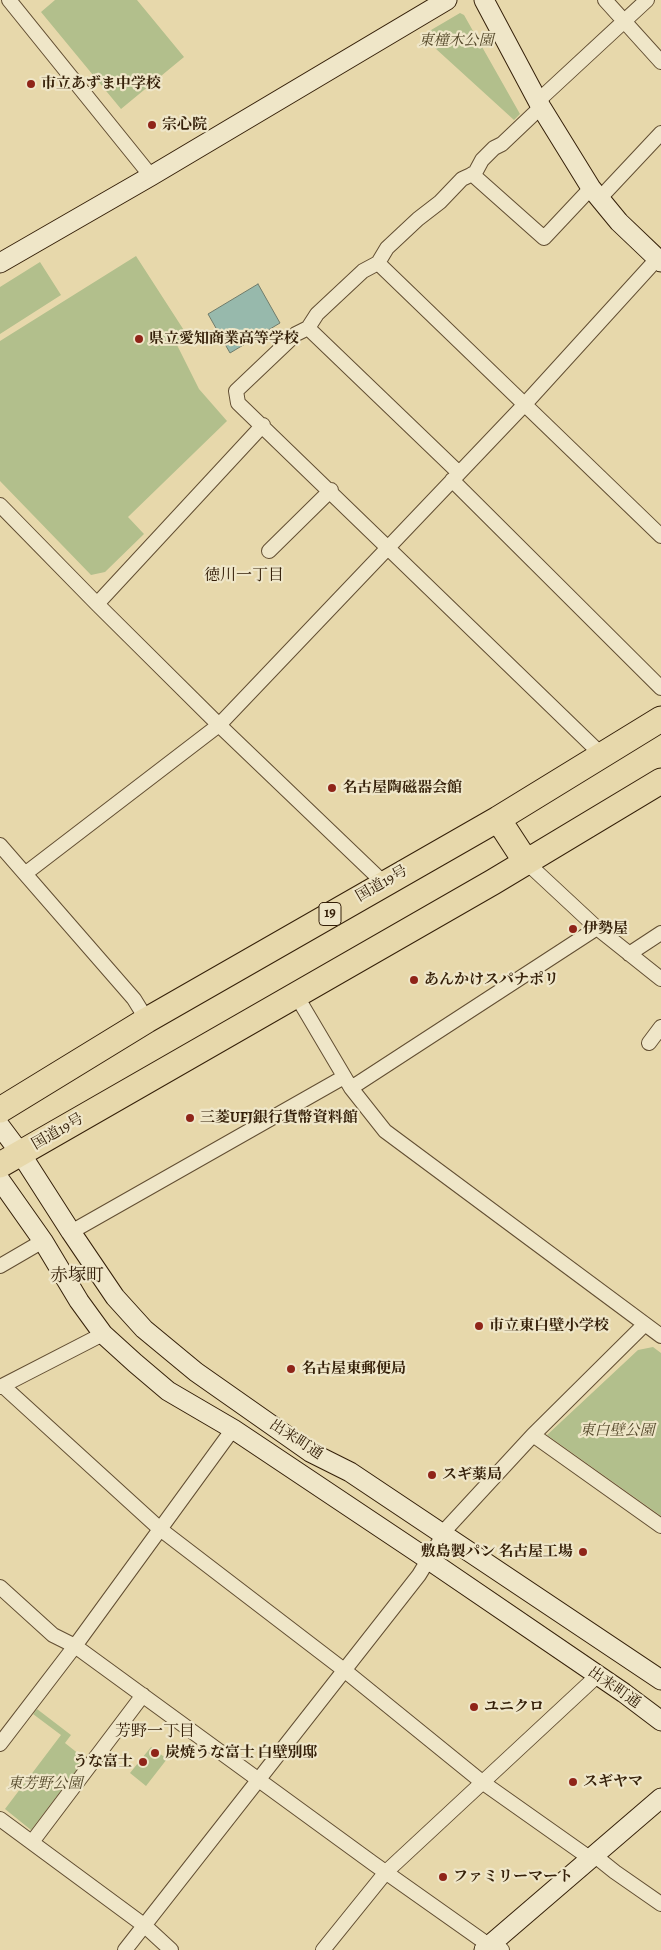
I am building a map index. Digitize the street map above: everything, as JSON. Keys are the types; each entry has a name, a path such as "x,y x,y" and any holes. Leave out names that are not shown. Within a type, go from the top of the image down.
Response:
{"highway":[{"name":"国道19号","path":"0,1110 147,1020 498,818 661,719"},
{"name":"国道19号","path":"10,1159 526,862 661,781"},
{"path":"498,818 526,862"}],"main road":[{"path":"0,263 152,176 447,0"},
{"path":"484,0 540,104 596,193 619,222 659,261"},
{"name":"出来町通","path":"0,1126 10,1159 71,1232 116,1297 144,1329 196,1372 310,1452 350,1472 661,1680"},
{"name":"出来町通","path":"0,1180 43,1241 79,1301 103,1334 135,1364 168,1391 233,1429 429,1560 661,1721"},
{"path":"492,1949 661,1798"}],"street":[{"path":"9,0 152,176"},
{"path":"605,0 661,62"},
{"path":"602,754 331,490 238,403 236,391 296,334 308,328 317,314 363,270 378,263 387,248 418,219 440,202 462,179 475,173 482,160 494,148 502,144 646,0"},
{"path":"472,174 544,238 661,133"},
{"path":"26,874 219,725 659,261"},
{"path":"378,263 661,536"},
{"path":"308,328 661,688"},
{"path":"97,604 263,425"},
{"path":"269,551 331,490"},
{"path":"0,505 219,725 384,883"},
{"path":"2,852 26,874 134,999 147,1020"},
{"path":"526,862 597,928 661,979"},
{"path":"71,1232 348,1082 597,928"},
{"path":"628,954 661,933"},
{"path":"296,995 348,1082 385,1131 661,1336"},
{"path":"649,1043 661,1027"},
{"path":"0,1266 43,1241"},
{"path":"125,1950 429,1560 443,1534 533,1436 644,1325"},
{"path":"103,1334 1,1386 160,1529 344,1670 482,1782 661,1904"},
{"path":"0,1744 75,1646 233,1429"},
{"path":"533,1436 661,1526"},
{"path":"0,1587 54,1635 75,1646 492,1949"},
{"path":"323,1950 386,1872 597,1676"},
{"path":"32,1842 142,1695"},
{"path":"0,1819 145,1926 171,1950"}],"green space":[{"path":"55,0 137,0 184,57 121,109 41,12"},
{"name":"東橦木公園","path":"460,13 464,15 520,114 514,120 424,38 426,33"},
{"path":"136,256 187,335 176,343 199,389 227,421 128,517 144,534 105,572 91,575 0,481 0,341"},
{"path":"40,262 61,295 0,334 0,287"},
{"name":"東白壁公園","path":"653,1347 661,1353 661,1516 547,1435 638,1350"},
{"name":"東芳野公園","path":"37,1709 71,1735 65,1743 85,1759 31,1830 5,1809 61,1735 33,1714"},
{"path":"151,1747 167,1759 146,1786 130,1773"}],"shaded area":[{"path":"258,284 280,323 230,353 208,314"}],"place":[{"name":"市立あずま中学校","path":"31,84"},
{"name":"宗心院","path":"152,125"},
{"name":"県立愛知商業高等学校","path":"139,339"},
{"name":"名古屋陶磁器会館","path":"332,788"},
{"name":"伊勢屋","path":"573,929"},
{"name":"あんかけスパナポリ","path":"414,980"},
{"name":"三菱UFJ銀行貨幣資料館","path":"190,1118"},
{"name":"市立東白壁小学校","path":"479,1326"},
{"name":"名古屋東郵便局","path":"291,1369"},
{"name":"スギ薬局","path":"432,1475"},
{"name":"敷島製パン 名古屋工場","path":"583,1552"},
{"name":"ユニクロ","path":"474,1707"},
{"name":"炭焼うな富士 白壁別邸","path":"155,1753"},
{"name":"うな富士","path":"143,1762"},
{"name":"スギヤマ","path":"573,1782"},
{"name":"ファミリーマート","path":"443,1877"}],"district":[{"name":"徳川一丁目","path":"244,576"},
{"name":"赤塚町","path":"77,1277"},
{"name":"芳野一丁目","path":"155,1732"}]}
